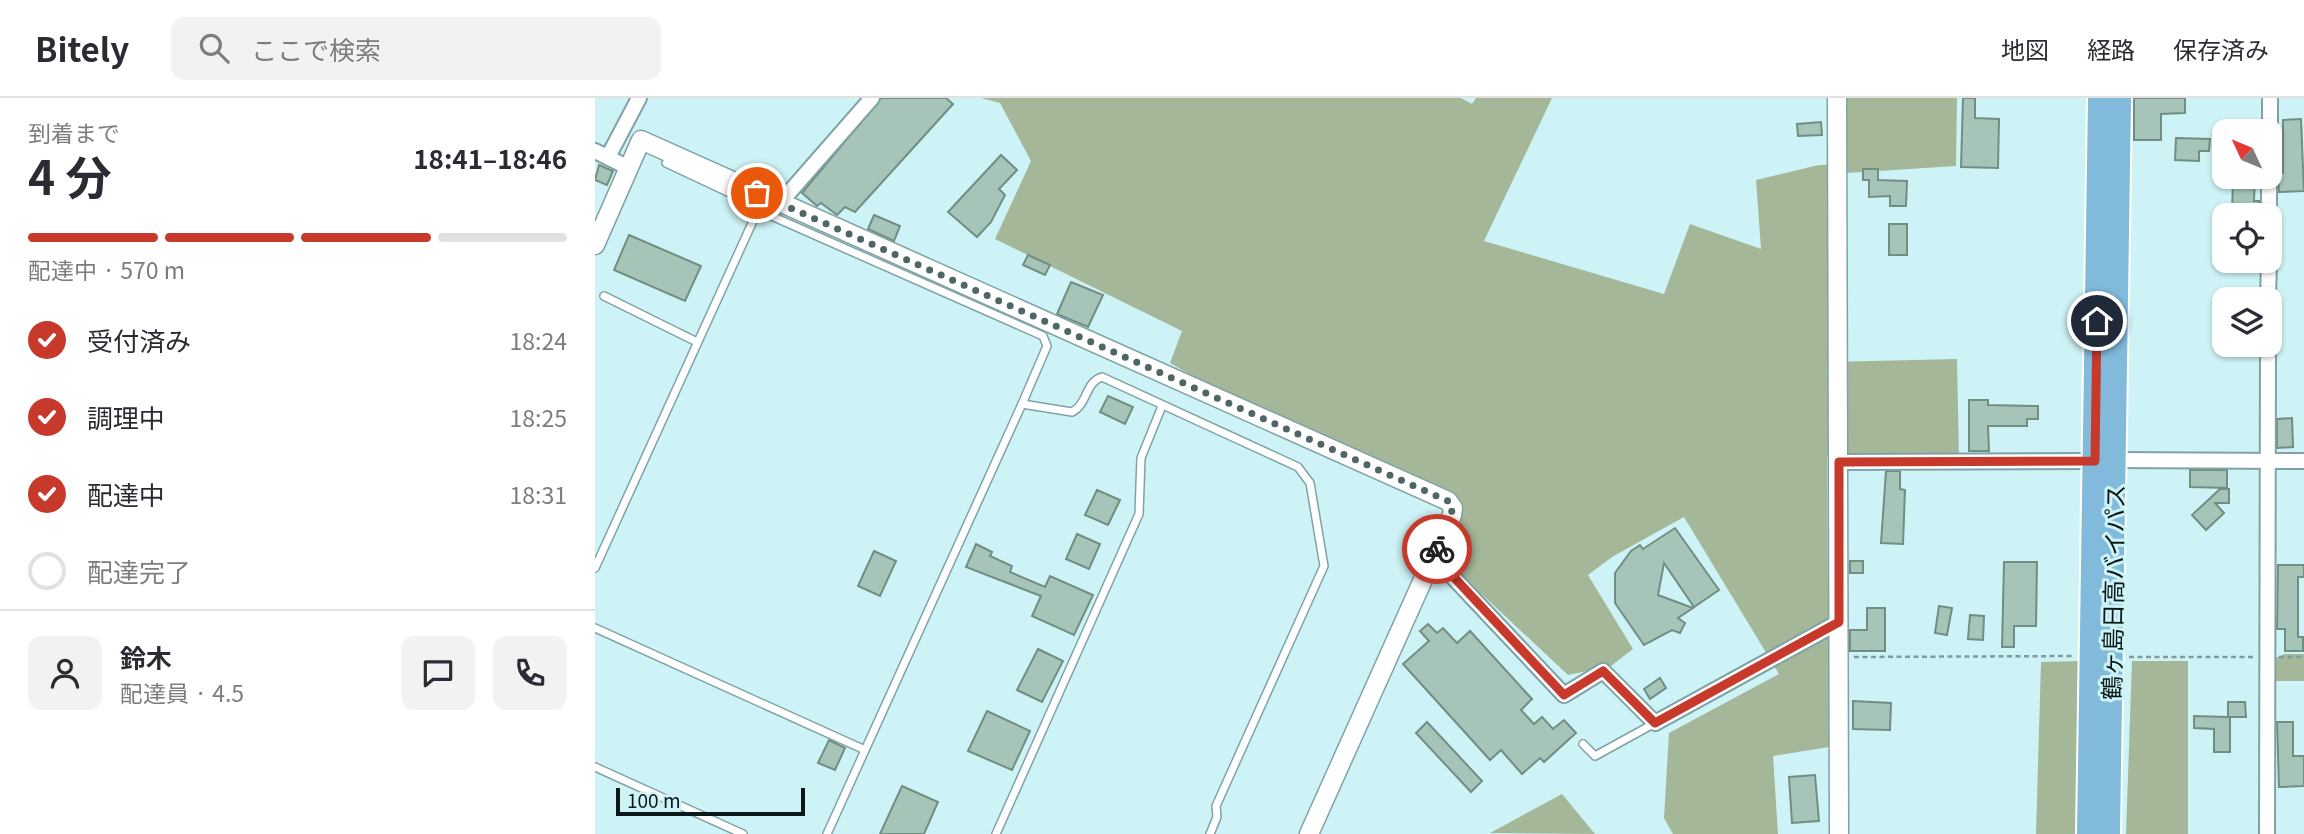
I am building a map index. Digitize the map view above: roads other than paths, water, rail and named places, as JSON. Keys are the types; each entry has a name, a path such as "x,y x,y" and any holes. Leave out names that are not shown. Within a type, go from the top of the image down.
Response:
{"highway":[{"name":"鶴ヶ島日高バイパス","path":"2100,98 2104,460"},
{"name":"鶴ヶ島日高バイパス","path":"2089,834 2101,657 2104,460 2119,98"},
{"name":"鶴ヶ島日高バイパス","path":"2101,657 2108,834"}],"street":[{"path":"629,167 601,154 639,98"},
{"path":"780,203 872,98"},
{"path":"1837,98 1839,834"},
{"path":"2270,98 2270,119"},
{"path":"595,245 641,140 1448,501 1453,508 1452,515 1309,834"},
{"path":"2267,834 2268,357"},
{"path":"1839,462 2304,461"},
{"path":"1434,556 1564,695 1603,671 1655,723 1839,622"}],"lane":[{"path":"666,163 749,202 758,210 1043,336 1047,346 827,834"},
{"path":"595,568 758,210"},
{"path":"604,296 698,342"},
{"path":"1022,404 1072,412 1082,405 1093,381 1102,376 1304,471 1310,483 1323,553 1322,575 1216,806 1217,817 1210,834"},
{"path":"996,834 1139,514 1141,458 1162,406"},
{"path":"595,628 865,750"},
{"path":"1583,744 1595,756 1655,723"},
{"path":"595,767 743,834"}]}
